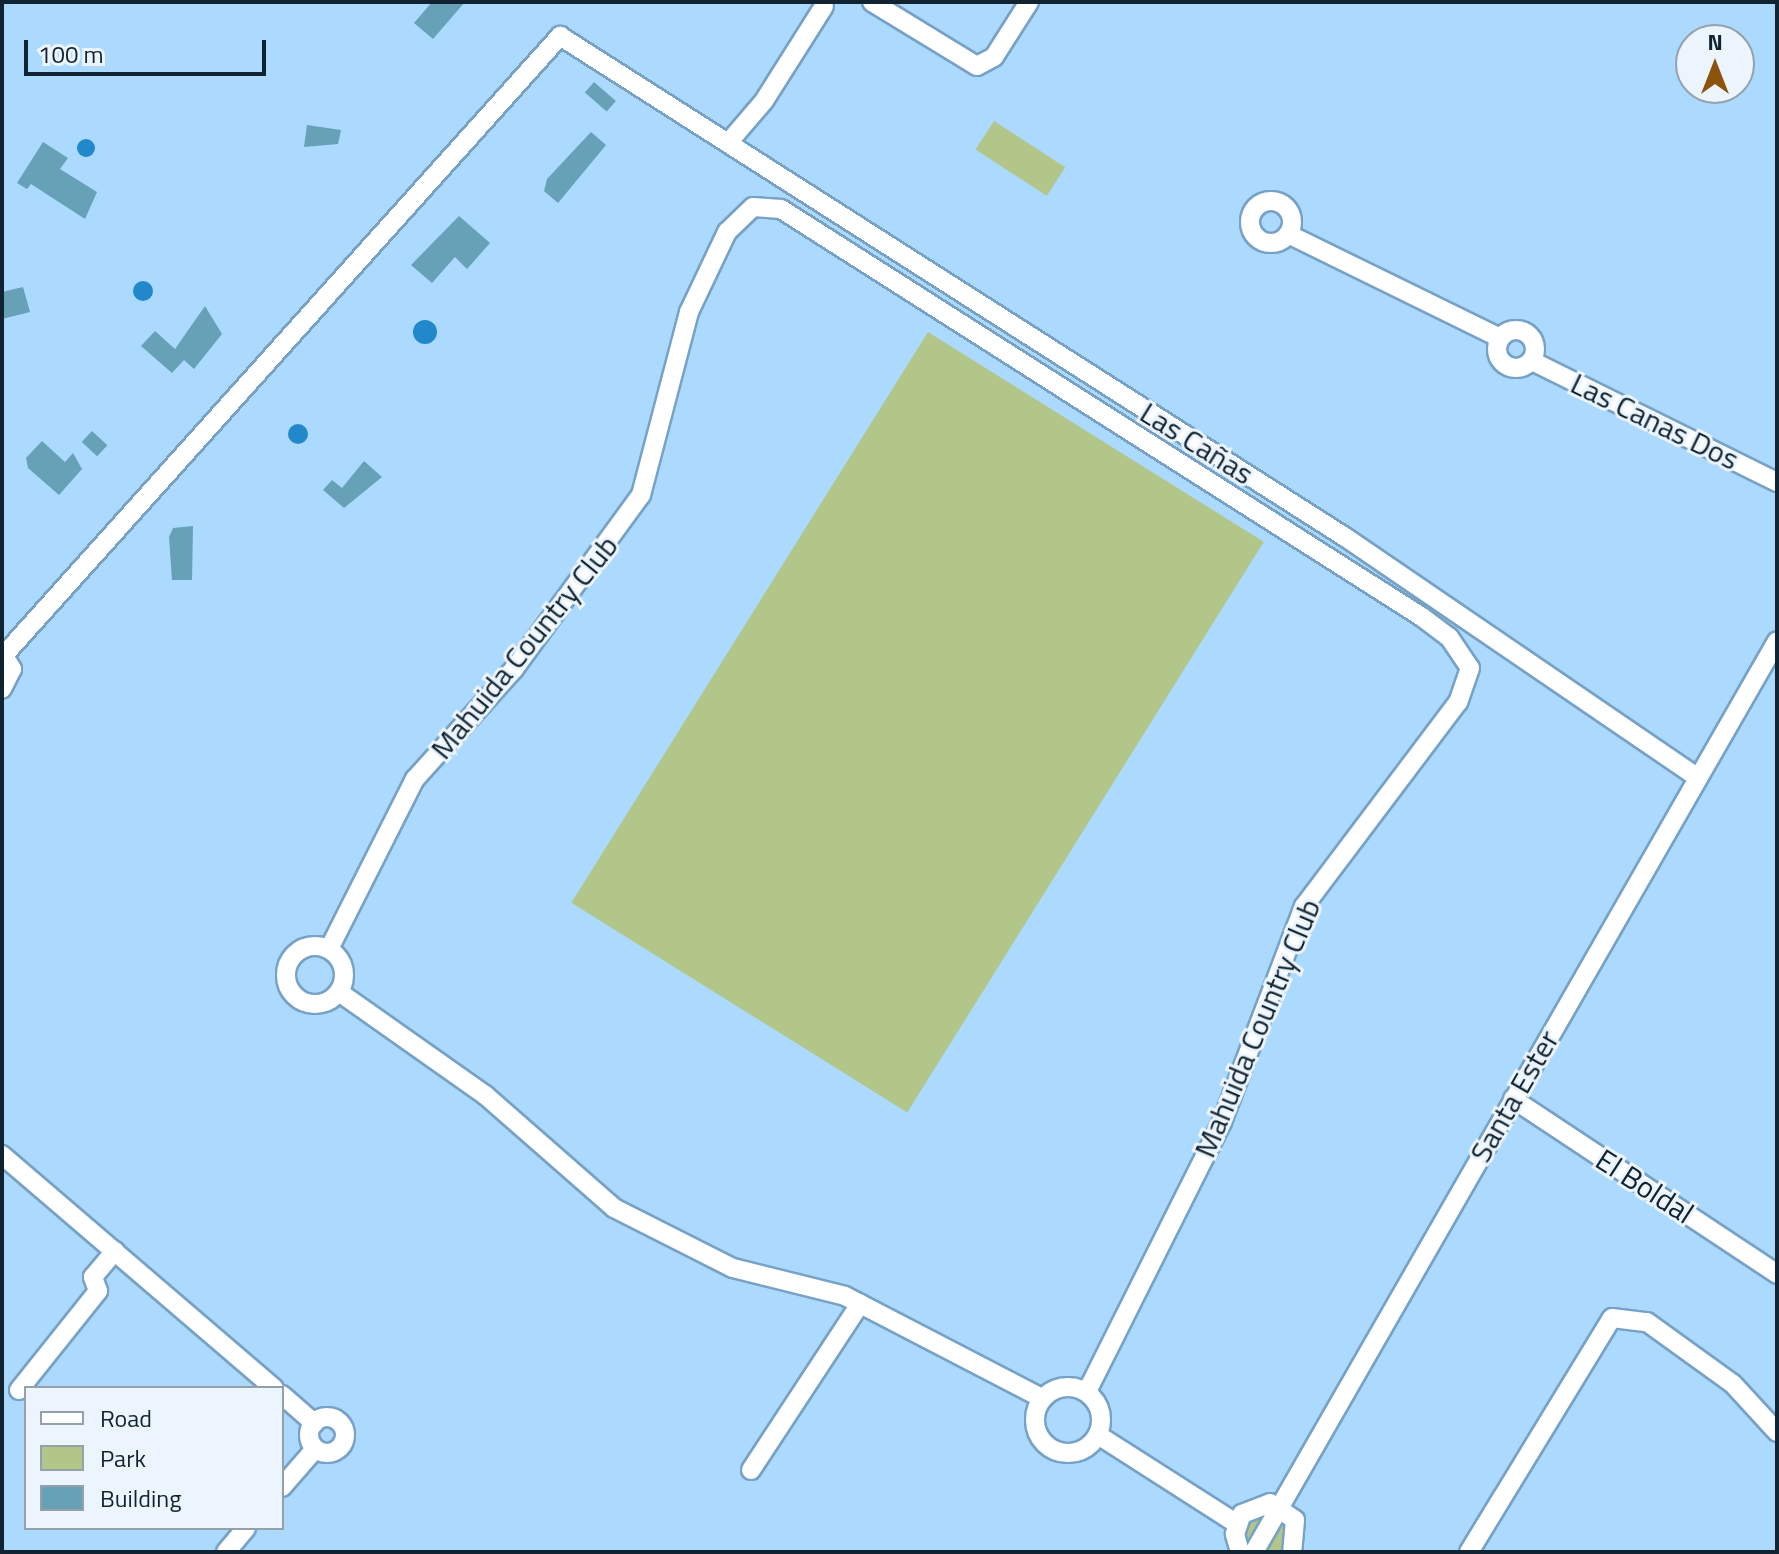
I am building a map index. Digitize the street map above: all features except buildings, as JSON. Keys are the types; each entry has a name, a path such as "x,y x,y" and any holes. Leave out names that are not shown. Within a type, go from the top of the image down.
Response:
{"street":[{"path":"872,2 977,66 994,57 1029,2"},
{"path":"728,143 826,4"},
{"name":"Las Cañas","path":"3,654 552,38 560,36 1345,537 1697,777"},
{"name":"Mahuida Country Club","path":"329,949 415,779 514,669 625,523 655,451 698,289 727,232 753,207 772,205 826,236 1422,617 1463,654 1466,689 1304,906 1222,1122 1087,1392"},
{"path":"1288,234 1500,338 1524,332 1535,348 1532,361 1505,365 1496,349 1500,338"},
{"name":"Las Canas Dos","path":"1532,361 1777,482"},
{"name":"Santa Ester","path":"1254,1552 1777,641"},
{"path":"2,689 12,674 3,654"},
{"path":"329,949 342,964 339,992 307,1003 286,981 300,950 329,949"},
{"path":"339,992 485,1095 614,1208 733,1268 860,1304 1042,1398"},
{"name":"El Boldal","path":"1513,1099 1777,1274"},
{"path":"2,1155 272,1386"},
{"path":"19,1390 98,1291 93,1277 115,1251"},
{"path":"751,1470 860,1304"},
{"path":"1469,1552 1612,1318 1647,1322 1733,1384 1777,1432"},
{"path":"1042,1398 1068,1386 1087,1392 1099,1407 1098,1435"},
{"path":"284,1397 314,1423 315,1449 284,1485"},
{"path":"1042,1398 1035,1427 1045,1445 1073,1453 1098,1435"},
{"path":"314,1423 331,1417 345,1435 332,1453 315,1449"},
{"path":"1098,1435 1237,1524"},
{"path":"1240,1552 1237,1524 1250,1507 1280,1506 1298,1530 1294,1551"},
{"path":"226,1552 244,1530"}],"green space":[{"path":"994,121 1065,167 1047,196 975,150"},
{"path":"928,332 1264,542 907,1113 571,903"},
{"path":"1260,1508 1290,1521 1285,1552 1248,1552 1242,1526"}],"water":[{"path":"86,139 95,148 86,157 77,148"},
{"path":"139,281 147,281 153,291 147,301 139,301 133,295 133,287"},
{"path":"425,320 436,327 437,332 430,343 425,344 414,337 413,332 420,321"},
{"path":"298,424 305,427 308,434 305,441 298,444 291,441 288,434 291,427"}]}
